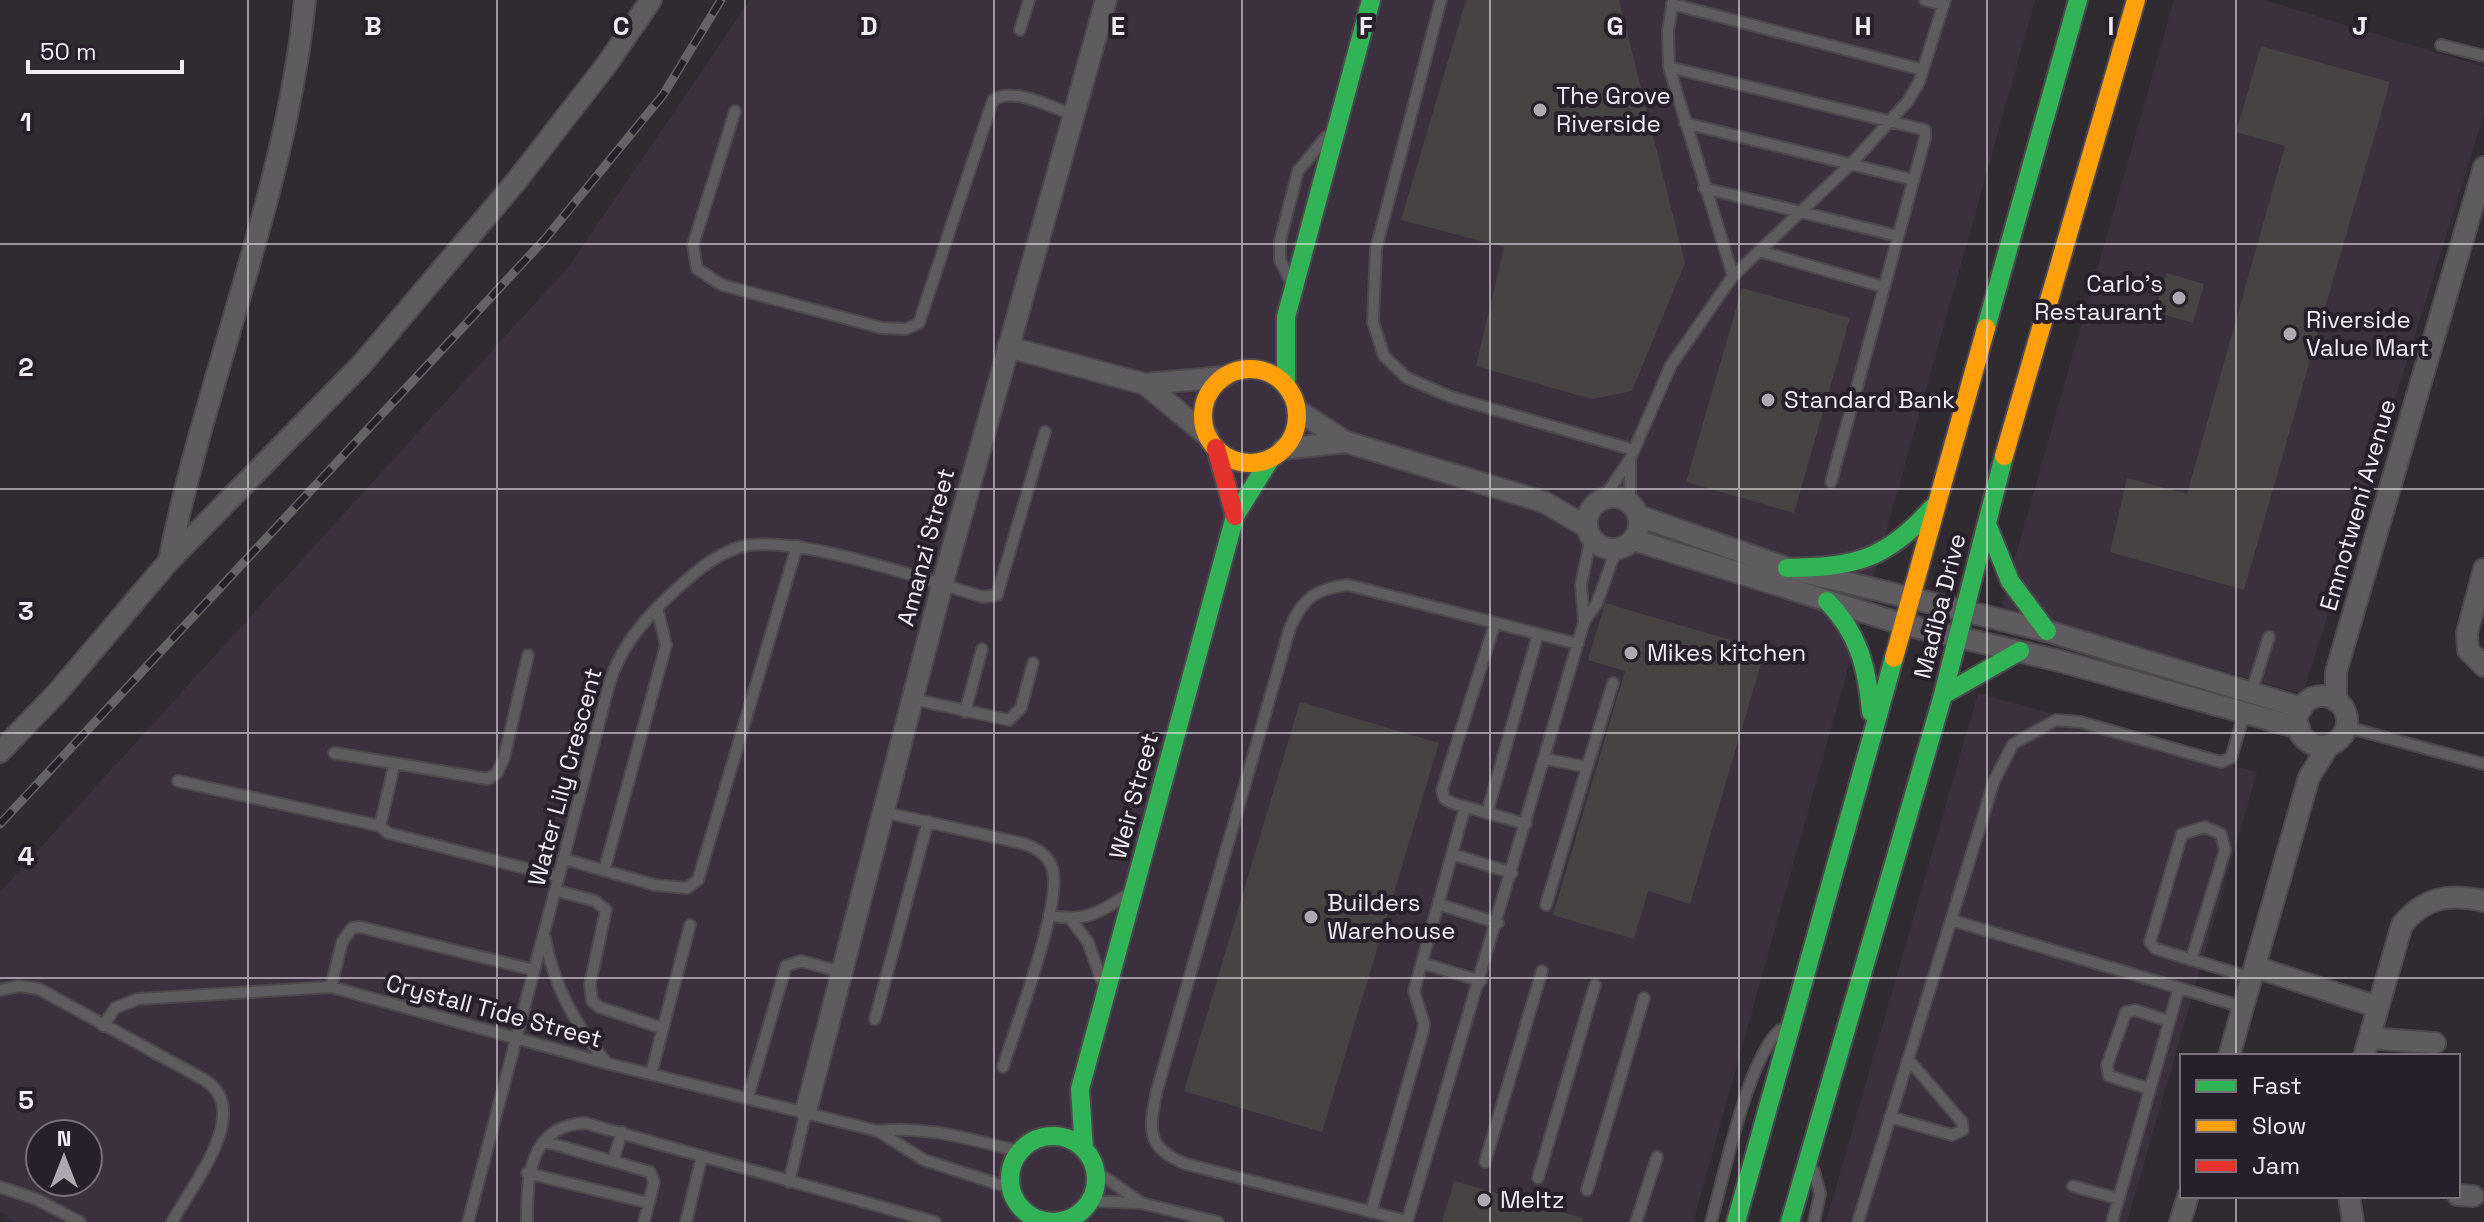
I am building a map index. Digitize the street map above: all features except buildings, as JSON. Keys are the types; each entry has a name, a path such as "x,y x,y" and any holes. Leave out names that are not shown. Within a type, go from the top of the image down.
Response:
{"main road":[{"path":"1235,516 1297,424 1297,410 1286,385 1286,317 1371,0"},
{"name":"Madiba Drive","path":"1736,1222 2078,0"},
{"name":"Madiba Drive","path":"1790,1222 1943,695 1986,518 2136,0"},
{"path":"1247,369 1286,317"},
{"path":"1235,516 1203,410 1207,397 1224,377 1247,369 1261,370 1286,385"},
{"path":"1212,442 1242,462 1277,454"},
{"path":"1787,568 1835,568 1868,561 1916,527 1935,503"},
{"name":"Weir Street","path":"1080,1089 1235,516"},
{"path":"1986,518 1994,551 2009,586 2047,631"},
{"path":"1827,601 1846,620 1860,643 1872,730"},
{"path":"1943,695 2020,651"},
{"path":"1043,1136 1070,1138 1084,1149 1096,1171 1090,1201 1073,1217 1057,1222 1025,1217 1010,1188 1010,1169 1019,1151 1043,1136 1080,1089"},
{"path":"1080,1089 1084,1149"}],"street":[{"path":"169,561 187,474 278,161 305,0"},
{"path":"0,752 67,682 169,561 362,364 514,184 607,64 651,0"},
{"name":"Amanzi Street","path":"806,1111 942,585 1106,0"},
{"name":"Emnotweni Avenue","path":"2312,714 2336,672 2484,167"},
{"path":"1008,347 1145,384 1224,377"},
{"path":"1145,384 1212,442"},
{"path":"1297,410 1346,442 1544,502 1589,532 1602,547 1625,545 1902,624 2020,651 2245,713 2345,712 2346,727 2340,738 2329,745 2309,777"},
{"path":"1277,454 1346,442"},
{"path":"1544,502 1600,501 1617,497 1635,510 1787,568 2047,631 2312,714"},
{"path":"1589,532 1589,514 1600,501"},
{"path":"1625,545 1635,510"},
{"path":"2484,569 2467,633 2468,650 2484,666"},
{"path":"2312,714 2316,745 2329,745"},
{"path":"2230,1054 2309,777 2312,714"},
{"path":"2435,1043 2367,1047 2402,925 2411,913 2430,900 2484,901"},
{"path":"2253,973 2378,1007"},
{"path":"2180,1222 2187,1198"},
{"path":"2349,1198 2353,1222"}],"lane":[{"path":"1020,30 1029,0"},
{"path":"1441,0 1376,249 1373,322 1384,356 1407,378 1451,397 1632,454"},
{"path":"1600,501 1632,454 1671,365 1733,276 1852,163 1908,101 1923,70 1944,2 1925,0"},
{"path":"1733,276 1669,67 1672,2 1923,70"},
{"path":"2441,45 2484,56"},
{"path":"1669,67 1925,130 1831,482"},
{"path":"735,111 693,245 693,260 697,269 722,285 882,328 906,329 919,323 993,100 1001,95 1017,97 1074,115"},
{"path":"1685,123 1914,180"},
{"path":"1295,286 1283,269 1279,252 1295,180 1302,164 1338,124"},
{"path":"1704,188 1898,236"},
{"path":"1759,251 1884,287"},
{"name":"Water Lily Crescent","path":"468,1222 615,666 657,608 704,565 723,554 763,543 797,546 983,597 1000,592 1045,432"},
{"path":"1632,454 1635,510"},
{"path":"1584,622 1581,585 1589,532"},
{"path":"1578,644 1348,585 1314,593 1299,606 1157,1090 1154,1142 1171,1158 1217,1173 1407,1221 1481,981 1546,759 1578,644 1584,622 1625,545"},
{"path":"564,859 680,889 698,880 797,546"},
{"path":"604,871 666,645 657,608"},
{"path":"1495,623 1442,785 1446,800 1526,824"},
{"path":"1487,813 1538,634"},
{"path":"1858,1222 1994,781 2006,753 2026,734 2056,720 2069,720 2221,762 2231,758 2269,637"},
{"path":"965,712 982,649"},
{"path":"334,753 475,780 493,777 504,758 528,655"},
{"path":"912,699 992,719 1014,718 1021,708 1033,663"},
{"path":"1546,905 1613,683"},
{"path":"2346,727 2484,764"},
{"path":"1546,759 1587,767"},
{"path":"380,826 394,766"},
{"path":"178,781 380,826 392,836 559,877"},
{"path":"1371,1212 1423,1031 1423,1016 1414,998 1465,807"},
{"path":"883,812 1025,844 1044,854 1052,866 1055,885 1049,915 1003,1067"},
{"path":"875,1019 928,821"},
{"path":"2191,960 2225,850 2221,834 2205,827 2185,831 2179,840 2150,942 2156,949 2191,960 2253,973"},
{"path":"1452,854 1512,873"},
{"path":"555,890 595,901 606,910 589,991 592,1001 599,1007 662,1028"},
{"path":"1049,915 1072,921 1096,913 1134,890"},
{"path":"1438,904 1498,923"},
{"path":"1951,920 2243,1007"},
{"path":"1072,921 1091,950 1105,995"},
{"path":"651,1074 690,925"},
{"path":"331,987 346,933 360,927 534,970"},
{"path":"543,932 550,966 566,1007 606,1063"},
{"path":"748,1097 786,966 801,961 842,972"},
{"path":"1422,963 1481,981"},
{"path":"1485,1162 1542,971"},
{"path":"1538,1178 1595,985"},
{"path":"0,990 19,986 39,989 215,1086 223,1097 224,1125 172,1222"},
{"name":"Crystall Tide Street","path":"103,1026 115,1008 138,999 331,987 606,1063 878,1131 924,1160 1010,1188"},
{"path":"2112,1222 2179,988"},
{"path":"1587,1190 1644,998"},
{"path":"2150,1089 2116,1080 2109,1076 2107,1065 2126,1012 2135,1010 2169,1021"},
{"path":"1711,1222 1760,1059 1776,1033 1793,1019"},
{"path":"1890,1117 1952,1135 1963,1130 1962,1122 1908,1059"},
{"path":"789,1182 806,1111"},
{"path":"527,1222 527,1173 534,1156 557,1132 577,1124 622,1132 935,1222"},
{"name":"Crystall Tide Street","path":"878,1131 904,1128 934,1131 1019,1151"},
{"path":"613,1161 622,1132"},
{"path":"546,1142 653,1175 644,1222"},
{"path":"1810,1153 1820,1194 1814,1222"},
{"path":"686,1222 702,1156"},
{"path":"1636,1222 1657,1157"},
{"path":"1096,1171 1141,1203"},
{"path":"527,1173 649,1203"},
{"path":"2073,1186 2119,1199"},
{"path":"0,1187 36,1199 80,1222"},
{"path":"1090,1201 1141,1203 1218,1222"}],"shaded area":[{"path":"750,0 2035,0 1693,1222 13,1222 0,1211 0,892 570,265"},
{"path":"2174,0 2264,0 2484,67 2484,114 2303,694 2001,607"},
{"path":"1978,693 2257,772 2127,1222 1826,1222"}],"railway":[{"path":"0,824 545,239 663,95 721,0"}],"traffic: fast":[{"path":"1286,385 1286,317 1371,0"},
{"path":"1986,328 2078,0"},
{"path":"1790,1222 1943,695 2004,456"},
{"path":"1084,1149 1080,1089 1235,516 1271,458"},
{"path":"1787,568 1832,566 1868,557 1900,539 1932,508"},
{"path":"1987,524 2010,581 2047,631"},
{"path":"1827,601 1847,626 1860,652 1871,712"},
{"path":"1943,695 2020,651"},
{"path":"1736,1222 1894,658"},
{"path":"1053,1136 1070,1139 1084,1148 1093,1162 1096,1179 1093,1196 1084,1210 1070,1219 1053,1222 1036,1219 1022,1210 1013,1196 1010,1179 1013,1162 1022,1148 1036,1139 1053,1136"}],"traffic: slow":[{"path":"2004,456 2136,0"},
{"path":"1894,658 1986,328"},
{"path":"1250,369 1268,373 1283,383 1293,398 1297,416 1293,434 1283,449 1268,459 1250,463 1232,459 1217,449 1207,434 1203,416 1207,398 1217,383 1232,373 1250,369"}],"traffic: jam":[{"path":"1216,448 1235,516"}],"place":[{"name":"The Grove Riverside","path":"1540,110"},
{"name":"Carlo's Restaurant","path":"2179,298"},
{"name":"Riverside Value Mart","path":"2290,334"},
{"name":"Standard Bank","path":"1768,400"},
{"name":"Mikes kitchen","path":"1631,653"},
{"name":"Builders Warehouse","path":"1311,917"},
{"name":"Meltz","path":"1484,1200"}]}
